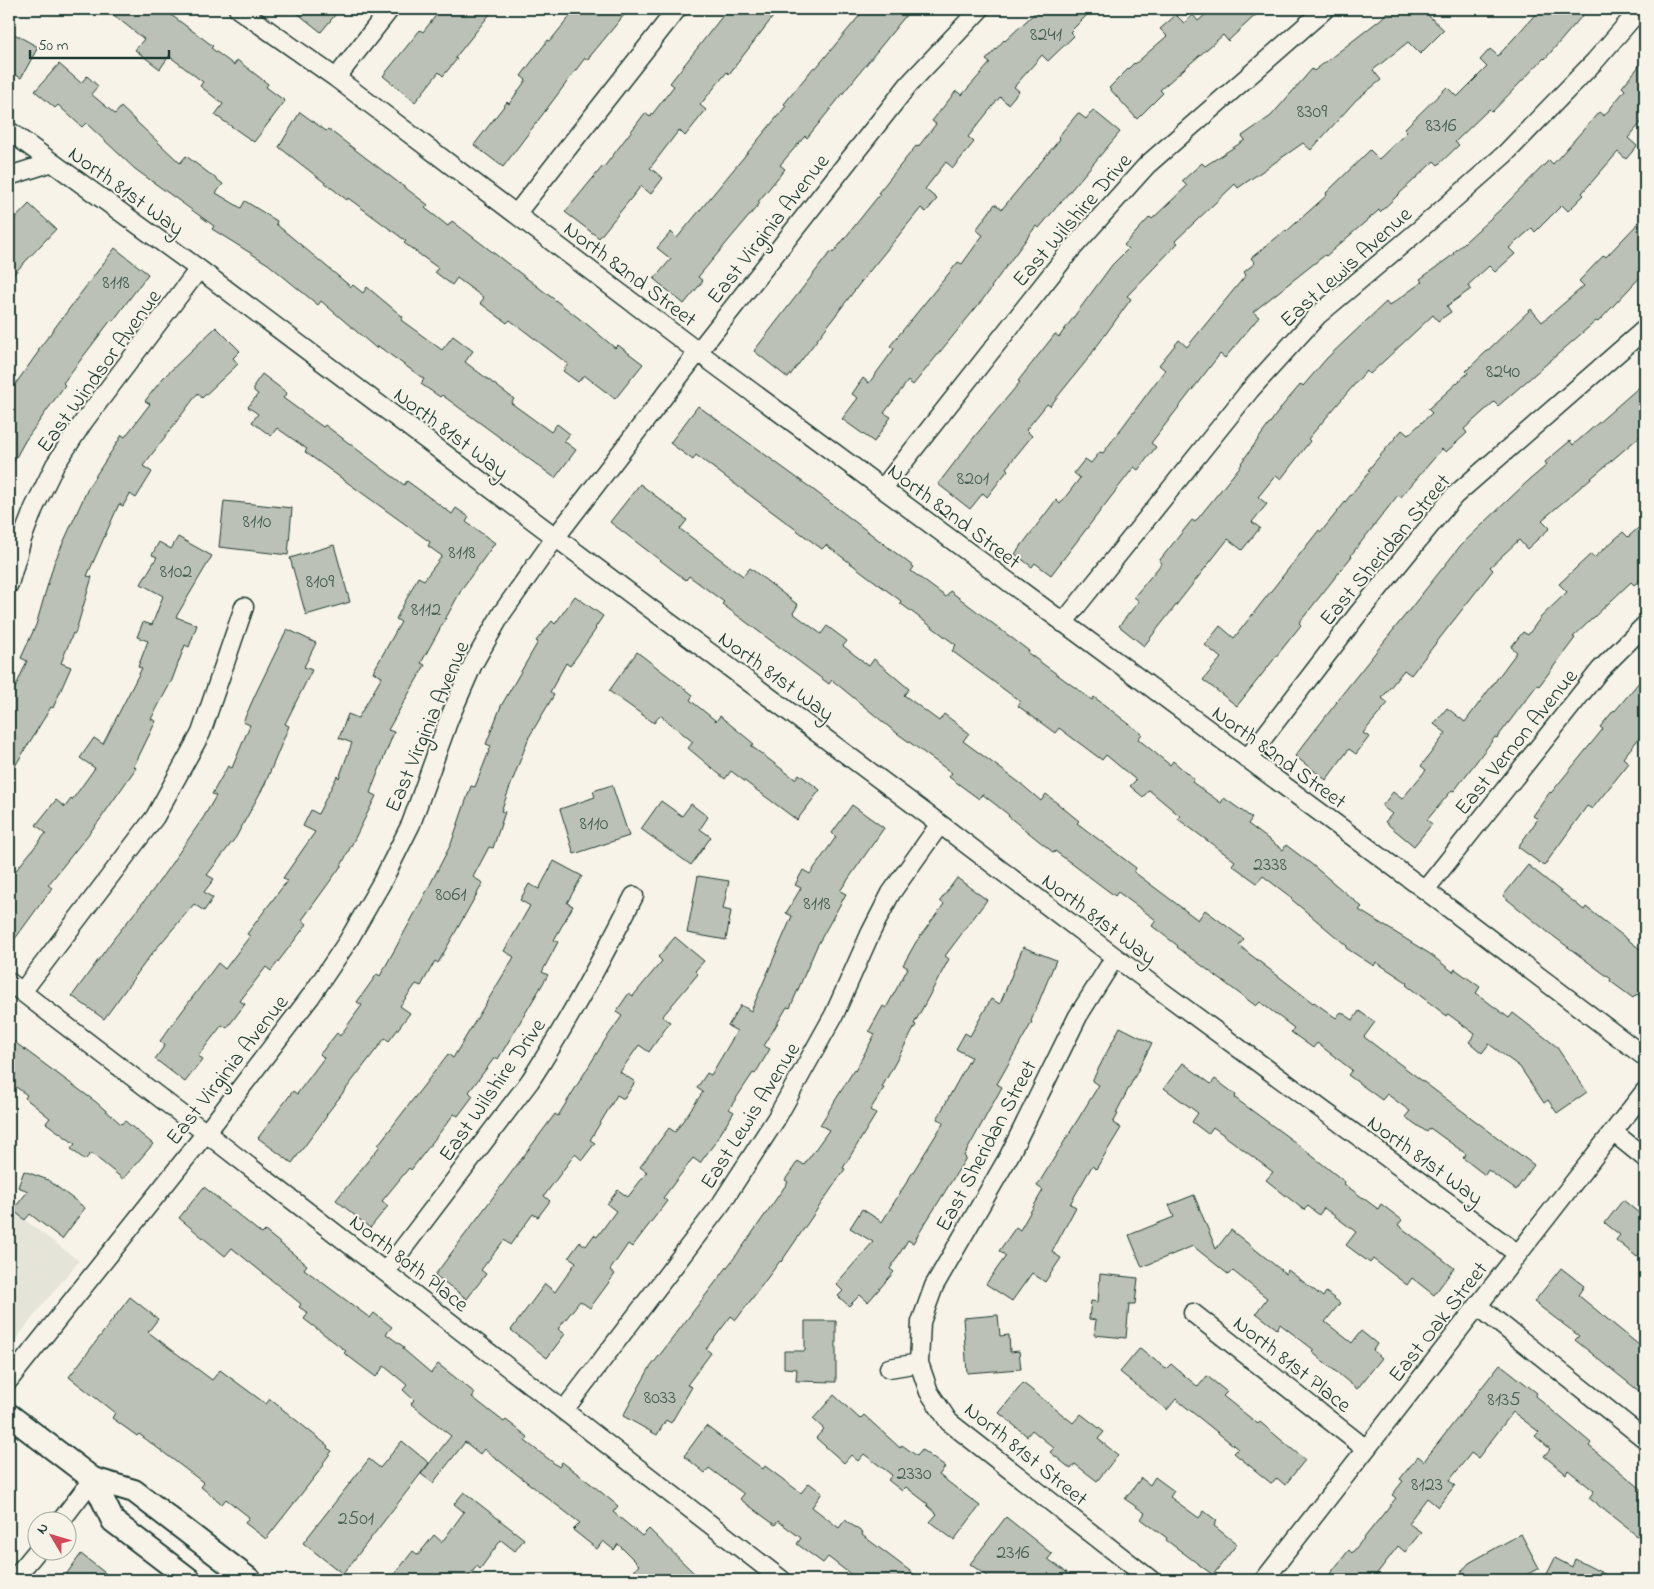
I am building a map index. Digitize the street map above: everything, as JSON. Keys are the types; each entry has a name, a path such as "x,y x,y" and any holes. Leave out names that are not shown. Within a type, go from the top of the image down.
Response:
{"main road":[{"path":"9,1415 93,1479 134,1492 250,1580"},
{"path":"93,1479 113,1521 190,1580"}],"street":[{"name":"North 82nd Street","path":"238,9 336,78 698,352 1425,890 1645,1058"},
{"path":"336,78 390,9"},
{"path":"516,214 677,9"},
{"name":"East Virginia Avenue","path":"9,1380 206,1133 311,996 348,941 382,882 411,824 449,719 473,664 502,613 555,538 698,352 909,84 980,9"},
{"name":"East Wilshire Drive","path":"883,488 1068,252 1147,165 1325,9"},
{"name":"East Lewis Avenue","path":"1063,623 1250,390 1318,315 1418,231 1505,154 1595,61 1640,9"},
{"name":"North 81st Way","path":"9,132 198,269 1115,957 1518,1254"},
{"path":"9,176 50,162"},
{"name":"East Windsor Avenue","path":"9,584 28,524 56,465 84,421 198,269"},
{"name":"East Sheridan Street","path":"1247,759 1358,614 1454,496 1645,329"},
{"path":"15,987 155,817 201,733 244,607"},
{"name":"East Vernon Avenue","path":"1425,890 1600,670 1645,625"},
{"name":"East Lewis Avenue","path":"564,1410 721,1204 776,1119 834,1015 871,932 891,893 940,824"},
{"name":"East Wilshire Drive","path":"385,1272 530,1081 587,984 634,896"},
{"name":"East Sheridan Street","path":"920,1363 921,1322 934,1286 1009,1156 1078,1016 1115,957"},
{"name":"North 80th Place","path":"15,987 782,1580"},
{"name":"East Oak Street","path":"1264,1580 1645,1091"},
{"path":"1613,1132 1645,1158"},
{"path":"1478,1306 1645,1439"},
{"name":"North 81st Place","path":"1192,1313 1366,1449"},
{"path":"889,1368 920,1363"},
{"name":"North 81st Street","path":"920,1363 929,1392 950,1422 1151,1580"},
{"path":"68,1512 93,1479"},
{"path":"13,1580 28,1562"}],"shaded area":[{"path":"9,1208 79,1261 9,1348"}],"building":[{"path":"106,9 163,9 213,46 211,48 234,65 237,60 268,84 266,87 285,101 254,142 215,115 223,104 200,86 203,82 169,56 160,69 135,50 144,39"},
{"path":"292,9 340,9 321,32"},
{"path":"441,9 494,9 443,76 439,72 415,102 383,76 420,30 423,32"},
{"path":"576,9 617,9 624,15 587,60 585,58 503,167 474,145 507,102 509,104 526,80 521,76 548,40 550,41"},
{"path":"728,9 779,9 729,74 727,72 700,105 706,110 685,136 679,130 650,168 663,178 651,194 641,186 599,238 565,212 604,167 645,113 650,117 674,86 670,83"},
{"path":"865,9 911,9 807,138 805,136 780,165 785,169 758,202 760,203 698,277 703,281 684,304 654,279 671,259 657,248 671,232 677,238 786,106 784,104 814,67 816,68"},
{"path":"1039,9 1093,9 1070,32 1074,36 1048,61 1042,55 1014,87 1019,91 1008,104 1000,97 968,137 974,142 953,168 946,162 925,189 937,199 926,212 921,208 864,278 788,378 754,351 831,251 833,253 880,194 878,193 936,124 932,121 956,91 962,95 990,63 986,60 1004,40"},
{"path":"1212,9 1262,9 1228,41 1223,35 1160,90 1163,93 1137,119 1109,88 1134,63 1167,36 1160,29 1176,15 1184,23 1193,15 1198,21"},
{"path":"1391,9 1437,9 1429,16 1444,30 1420,54 1408,42 1373,70 1381,80 1356,100 1311,150 1303,143 1238,188 1235,184 1175,241 1178,243 1127,296 1131,299 1087,360 1050,406 1047,404 1026,430 1032,436 1006,468 1008,470 987,497 983,493 970,509 938,484 1020,382 1018,381 1055,334 1059,337 1112,265 1128,249 1124,245 1150,217 1152,219 1187,186 1182,181 1202,163 1205,166 1245,140 1242,136 1271,116 1312,69 1314,71 1381,19"},
{"path":"1540,9 1588,9 1545,59 1492,112 1489,109 1455,142 1459,145 1438,165 1434,161 1380,212 1379,210 1326,256 1253,312 1259,317 1225,358 1220,354 1151,443 1156,447 1138,470 1134,467 1051,575 1035,563 1032,567 1015,554 1056,500 1060,504 1080,478 1074,473 1085,459 1091,463 1100,452 1103,453 1165,370 1159,365 1179,340 1187,347 1246,275 1244,272 1255,263 1251,258 1287,231 1327,195 1326,193 1370,150 1379,159 1407,132 1404,129 1447,87 1457,97 1487,67 1480,60 1490,49 1498,56"},
{"path":"9,31 38,47 21,78 9,71"},
{"path":"1645,59 1645,118 1628,138 1637,146 1626,159 1618,152 1582,193 1584,195 1568,211 1562,205 1535,232 1532,228 1509,248 1515,254 1495,272 1489,266 1468,285 1471,289 1447,306 1451,312 1438,321 1433,315 1370,374 1366,371 1308,439 1310,441 1281,479 1276,475 1258,497 1267,504 1252,522 1260,528 1242,550 1228,539 1144,646 1119,626 1139,601 1134,597 1162,563 1159,561 1192,520 1195,522 1242,464 1283,405 1301,384 1303,386 1327,358 1386,302 1389,306 1422,282 1420,279 1454,254 1549,160 1553,164 1599,112 1604,116 1625,90 1622,87"},
{"path":"59,64 81,83 87,76 98,86 91,94 115,114 121,107 180,163 186,156 223,184 216,193 241,208 245,201 277,221 276,224 351,287 353,285 363,293 367,287 403,317 401,320 442,350 453,336 473,351 465,362 514,399 511,403 551,432 557,424 570,434 564,441 576,450 555,478 442,395 440,397 421,384 424,379 378,346 377,349 321,301 318,305 268,264 212,229 214,226 135,169 86,123 82,127 58,105 55,108 35,91"},
{"path":"1093,110 1120,132 1039,228 1036,226 992,288 913,385 908,381 884,413 891,417 874,442 842,419 858,398 852,394 863,378 869,383 894,349 890,346 958,262 962,264 983,235 976,230 995,204 1002,209 1060,139 1058,137 1078,113 1086,119"},
{"path":"300,112 326,131 328,129 428,205 425,208 448,226 452,221 615,348 618,345 643,364 615,399 584,375 578,382 563,371 568,364 510,320 507,323 480,303 484,298 457,278 452,285 435,272 438,268 404,243 406,241 348,198 347,200 279,147"},
{"path":"29,204 56,229 9,279 9,225"},
{"path":"1645,216 1645,272 1598,322 1596,321 1498,406 1494,402 1464,429 1467,433 1446,452 1442,449 1401,497 1398,495 1299,623 1301,625 1237,706 1203,680 1221,658 1205,645 1220,626 1234,638 1319,530 1321,532 1370,471 1368,470 1402,430 1408,435 1432,413 1428,409 1468,373 1466,371 1531,309 1542,322 1584,286 1579,281 1604,255 1606,257"},
{"path":"115,248 148,274 63,383 65,385 25,441 9,470 9,393 38,350"},
{"path":"216,327 240,351 233,358 238,364 202,398 198,393 143,466 152,472 136,498 130,494 123,506 119,504 87,576 92,577 75,634 73,633 61,663 71,667 53,708 51,707 9,776 9,702 27,661 21,658 36,625 54,563 89,486 122,435 125,437 150,404 145,401 163,378"},
{"path":"262,374 287,393 283,398 323,427 325,425 404,485 407,481 452,514 456,508 469,517 466,522 495,543 463,587 421,663 425,665 388,730 394,732 370,793 376,796 341,866 302,920 307,924 271,971 266,967 240,1001 245,1004 227,1028 222,1025 198,1056 203,1059 185,1082 155,1059 165,1045 160,1041 218,963 225,969 250,936 247,934 287,881 283,878 315,832 303,826 311,810 318,814 337,776 339,778 352,743 339,738 348,714 358,718 382,677 373,672 401,622 396,619 418,577 424,580 442,556 428,546 430,542 305,452 307,449 277,428 271,436 252,422 258,414 248,407 258,394 254,391 254,385"},
{"path":"1645,382 1645,432 1542,520 1550,528 1527,549 1519,540 1490,567 1493,570 1411,675 1404,670 1382,698 1388,703 1363,733 1369,737 1356,754 1349,749 1326,780 1295,756 1461,545 1547,465 1545,462 1570,441 1573,445"},
{"path":"698,406 811,488 914,567 911,571 946,597 950,591 1029,651 1028,653 1092,700 1094,697 1142,734 1138,739 1170,765 1173,761 1194,779 1192,782 1221,803 1224,798 1252,818 1248,824 1283,850 1286,845 1310,863 1362,907 1359,910 1430,954 1453,972 1455,969 1480,987 1476,993 1509,1018 1513,1013 1556,1046 1587,1092 1557,1113 1548,1100 1544,1103 1520,1067 1489,1044 1482,1053 1469,1042 1475,1034 1448,1014 1447,1016 1406,985 1408,983 1376,962 1374,966 1346,948 1347,946 1292,898 1263,876 1257,883 1232,865 1235,861 1178,819 1180,816 1149,790 1143,797 1130,786 1136,780 1106,755 1102,760 1059,728 1055,733 1018,706 1021,702 952,651 956,645 900,603 901,601 826,545 822,549 696,455 693,460 670,443"},
{"path":"640,484 687,520 680,529 743,576 750,568 798,605 793,613 821,634 827,626 847,641 843,646 869,666 874,659 909,689 904,695 939,721 944,714 969,733 963,741 1041,801 1046,794 1079,821 1077,823 1136,868 1134,872 1198,920 1205,910 1244,939 1239,945 1247,952 1313,1003 1336,1018 1341,1012 1353,1020 1359,1011 1375,1022 1364,1037 1534,1165 1516,1190 1488,1170 1485,1175 1463,1158 1466,1154 1430,1128 1427,1132 1405,1117 1410,1111 1387,1094 1382,1100 1348,1075 1352,1070 1317,1043 1313,1048 1291,1032 1294,1028 1260,1002 1256,1006 1177,947 1152,926 1156,920 1118,892 1115,896 1055,851 1054,853 982,794 979,799 949,777 952,773 894,731 832,680 829,684 722,604 724,602 689,576 686,580 610,522"},
{"path":"224,501 292,508 288,555 219,547"},
{"path":"1645,522 1645,576 1634,585 1631,582 1573,637 1575,638 1539,686 1537,685 1454,791 1452,790 1427,820 1432,824 1414,846 1385,822 1392,814 1382,806 1393,792 1402,799 1426,770 1421,766 1446,733 1434,724 1447,708 1465,722 1517,652 1511,647 1523,632 1528,635 1541,617 1567,592 1559,584 1591,554 1594,558 1623,532 1628,537"},
{"path":"178,537 212,556 176,617 197,625 189,647 185,645 172,680 151,719 156,721 134,766 136,768 99,821 48,885 52,888 9,947 9,879 46,833 36,825 56,800 65,807 95,768 80,758 94,738 103,744 142,668 138,667 148,641 137,637 143,622 152,625 163,596 141,584 157,557 152,555 159,542 171,549"},
{"path":"334,545 350,602 306,615 290,558"},
{"path":"575,596 603,616 570,666 566,663 550,692 554,695 529,737 501,811 505,812 493,848 489,847 473,877 483,883 438,963 435,961 421,986 416,984 400,1006 410,1013 389,1041 385,1038 292,1163 258,1138 293,1091 297,1094 324,1058 320,1054 337,1033 340,1036 362,1005 357,1002 377,974 380,976 451,844 471,786 475,787 491,746 486,744 501,706 538,642 536,641 552,621 555,624"},
{"path":"287,629 316,643 304,667 312,670 285,724 289,726 265,784 236,837 207,875 214,879 204,892 213,898 204,911 194,904 150,956 104,1019 72,996 115,937 153,890 216,796 212,794 228,766 232,768 250,725 243,722"},
{"path":"637,652 693,695 690,700 716,721 720,716 754,744 751,746 795,779 799,774 820,790 797,820 731,771 725,779 688,748 693,742 660,715 654,723 609,691"},
{"path":"1645,675 1645,731 1623,758 1629,763 1592,809 1587,806 1544,866 1518,847 1538,819 1533,816 1550,792 1603,729 1600,727"},
{"path":"612,785 629,836 574,854 560,809 595,797 593,791"},
{"path":"661,801 682,816 691,804 708,817 700,829 711,837 691,865 641,829"},
{"path":"852,805 884,828 840,891 846,894 817,946 790,1008 787,1007 764,1046 770,1049 755,1074 753,1073 729,1109 734,1112 714,1144 700,1163 693,1158 663,1198 667,1201 632,1247 628,1244 610,1270 615,1274 590,1308 580,1301 558,1329 565,1334 547,1358 511,1330 545,1284 555,1292 576,1262 569,1257 580,1242 586,1246 594,1235 597,1237 616,1211 607,1204 618,1190 628,1197 647,1172 640,1167 669,1128 675,1132 703,1092 697,1088 707,1073 711,1075 737,1031 728,1026 741,1005 751,1011 792,916 786,913 801,888 795,885 803,870 810,874 836,837 832,833"},
{"path":"554,861 582,876 567,903 573,906 554,940 558,942 542,972 548,975 498,1059 495,1057 469,1092 473,1096 458,1116 454,1114 411,1170 409,1168 382,1201 388,1206 370,1228 336,1200 380,1146 378,1145 448,1054 453,1058 514,957 504,951 530,906 520,900 529,884 539,889"},
{"path":"1528,865 1584,910 1586,907 1645,953 1645,1000 1637,994 1633,998 1503,896"},
{"path":"698,876 729,881 723,909 731,911 726,940 687,933"},
{"path":"957,878 987,900 945,956 949,959 882,1087 884,1088 870,1110 876,1114 843,1168 845,1169 781,1262 736,1320 731,1316 706,1349 711,1353 687,1385 692,1387 671,1423 666,1420 657,1435 623,1416 649,1369 741,1249 788,1182 785,1180 798,1161 804,1165 829,1130 820,1125 855,1071 875,1034 869,1031 883,1006 886,1008 908,968 903,965 916,942 944,904 940,901"},
{"path":"675,937 704,961 695,971 698,974 662,1017 670,1022 649,1052 639,1045 620,1072 635,1082 624,1099 617,1095 590,1140 595,1143 582,1160 575,1154 544,1196 550,1201 538,1217 533,1214 510,1245 504,1240 481,1270 486,1274 467,1299 435,1275 555,1114 558,1116 622,1016 616,1012 629,993 633,996 662,961 658,957"},
{"path":"1023,947 1056,960 1032,1022 997,1084 1002,1087 964,1156 966,1158 913,1243 908,1240 890,1269 894,1272 868,1302 860,1295 849,1306 838,1296 843,1291 836,1284 873,1242 850,1228 862,1209 882,1222 944,1122 937,1119 971,1057 956,1049 965,1033 970,1036 991,999 1000,1004"},
{"path":"1120,1027 1152,1043 1116,1113 1118,1114 1113,1123 1121,1128 1096,1169 1092,1166 1070,1204 1076,1207 1052,1252 1061,1258 1045,1282 1032,1273 1012,1301 986,1284 1006,1256 999,1251 1016,1227 1020,1230 1043,1190 1037,1186 1099,1085 1092,1081"},
{"path":"9,1038 96,1102 121,1124 125,1121 153,1144 123,1179 91,1153 85,1160 71,1149 75,1144 46,1123 50,1118 25,1098 27,1095 9,1082"},
{"path":"1183,1063 1211,1084 1215,1079 1236,1095 1235,1098 1296,1143 1345,1182 1344,1184 1378,1209 1381,1204 1402,1220 1398,1225 1454,1268 1434,1295 1412,1278 1407,1285 1373,1259 1370,1263 1346,1245 1356,1232 1324,1208 1319,1215 1308,1206 1304,1210 1266,1180 1273,1172 1213,1127 1208,1134 1192,1122 1198,1113 1164,1088"},
{"path":"24,1171 48,1180 85,1208 62,1239 30,1214 25,1220 13,1210 28,1191 18,1187"},
{"path":"204,1187 262,1234 265,1231 307,1265 304,1269 370,1318 374,1313 392,1327 386,1334 404,1347 403,1349 431,1373 438,1364 475,1393 472,1397 504,1422 506,1420 528,1437 525,1441 559,1467 562,1462 595,1487 618,1506 613,1512 642,1536 649,1529 701,1580 642,1580 633,1572 639,1565 618,1544 614,1550 603,1541 597,1549 573,1530 580,1523 484,1449 480,1454 465,1442 433,1483 421,1474 451,1436 411,1404 414,1400 403,1390 407,1385 384,1366 376,1377 304,1319 308,1313 299,1307 301,1304 232,1248 225,1256 179,1218"},
{"path":"1194,1195 1216,1249 1231,1230 1286,1274 1288,1270 1323,1297 1326,1292 1340,1303 1325,1322 1352,1343 1361,1331 1377,1344 1373,1350 1382,1358 1357,1389 1312,1352 1314,1350 1280,1324 1277,1329 1256,1313 1267,1298 1233,1271 1229,1275 1193,1246 1142,1267 1129,1235 1174,1217 1169,1205"},
{"path":"1623,1200 1645,1218 1645,1248 1637,1257 1616,1240 1620,1235 1605,1223"},
{"path":"1561,1268 1584,1286 1578,1295 1645,1350 1645,1396 1575,1340 1579,1336 1534,1302"},
{"path":"1100,1274 1138,1278 1135,1304 1129,1304 1126,1338 1094,1335 1096,1320 1089,1319 1091,1301 1098,1302"},
{"path":"130,1297 158,1319 148,1332 212,1380 220,1370 266,1404 270,1399 332,1451 323,1463 324,1465 266,1539 245,1523 249,1517 226,1499 222,1504 201,1487 204,1483 139,1434 137,1436 112,1418 115,1413 69,1377"},
{"path":"998,1315 1000,1336 1009,1335 1010,1352 1019,1351 1021,1369 967,1373 963,1318"},
{"path":"805,1321 836,1321 836,1382 796,1381 797,1369 784,1368 784,1351 805,1351"},
{"path":"1140,1348 1166,1369 1171,1364 1198,1387 1207,1376 1227,1392 1223,1396 1258,1424 1260,1422 1305,1460 1285,1485 1277,1478 1272,1484 1234,1453 1238,1449 1176,1399 1167,1410 1120,1372"},
{"path":"1500,1364 1537,1393 1535,1396 1591,1443 1589,1446 1645,1492 1645,1542 1589,1498 1594,1491 1568,1470 1566,1474 1544,1456 1550,1449 1535,1436 1539,1432 1513,1412 1478,1458 1471,1453 1449,1481 1455,1485 1438,1507 1427,1498 1408,1523 1421,1532 1405,1552 1398,1546 1372,1580 1325,1580 1349,1550 1352,1553 1396,1498 1392,1495 1403,1481 1400,1479 1418,1456 1424,1461"},
{"path":"1023,1383 1073,1423 1081,1414 1104,1432 1098,1439 1118,1455 1097,1481 1075,1464 1071,1469 1050,1452 1054,1448 1032,1430 1027,1436 999,1413"},
{"path":"834,1395 860,1419 864,1415 900,1448 902,1445 917,1456 922,1450 945,1467 939,1475 980,1506 954,1540 930,1522 937,1514 928,1504 906,1487 902,1491 888,1480 892,1475 864,1454 858,1461 851,1455 844,1463 816,1438 824,1429 813,1419"},
{"path":"706,1426 763,1469 765,1466 801,1493 809,1483 822,1493 812,1507 839,1528 845,1520 922,1580 858,1580 828,1557 823,1563 797,1544 801,1538 778,1521 775,1525 740,1499 744,1494 709,1468 705,1473 684,1456"},
{"path":"402,1441 429,1463 343,1574 303,1543 369,1459 380,1468"},
{"path":"1155,1477 1174,1491 1170,1497 1199,1518 1204,1511 1217,1521 1214,1526 1237,1544 1213,1575 1141,1519 1145,1513 1125,1499 1141,1478 1150,1485"},
{"path":"464,1492 524,1539 515,1551 501,1540 480,1569 477,1566 466,1580 390,1580 413,1551 418,1555 434,1535 442,1542 464,1512 454,1504"},
{"path":"1006,1517 1052,1554 1048,1559 1077,1580 992,1580 970,1564"},
{"path":"1521,1534 1539,1568 1517,1580 1454,1580 1469,1563"},
{"path":"81,1554 114,1580 62,1580 75,1562 78,1562"},
{"path":"1555,1558 1572,1567 1575,1559 1616,1580 1544,1580"}]}
